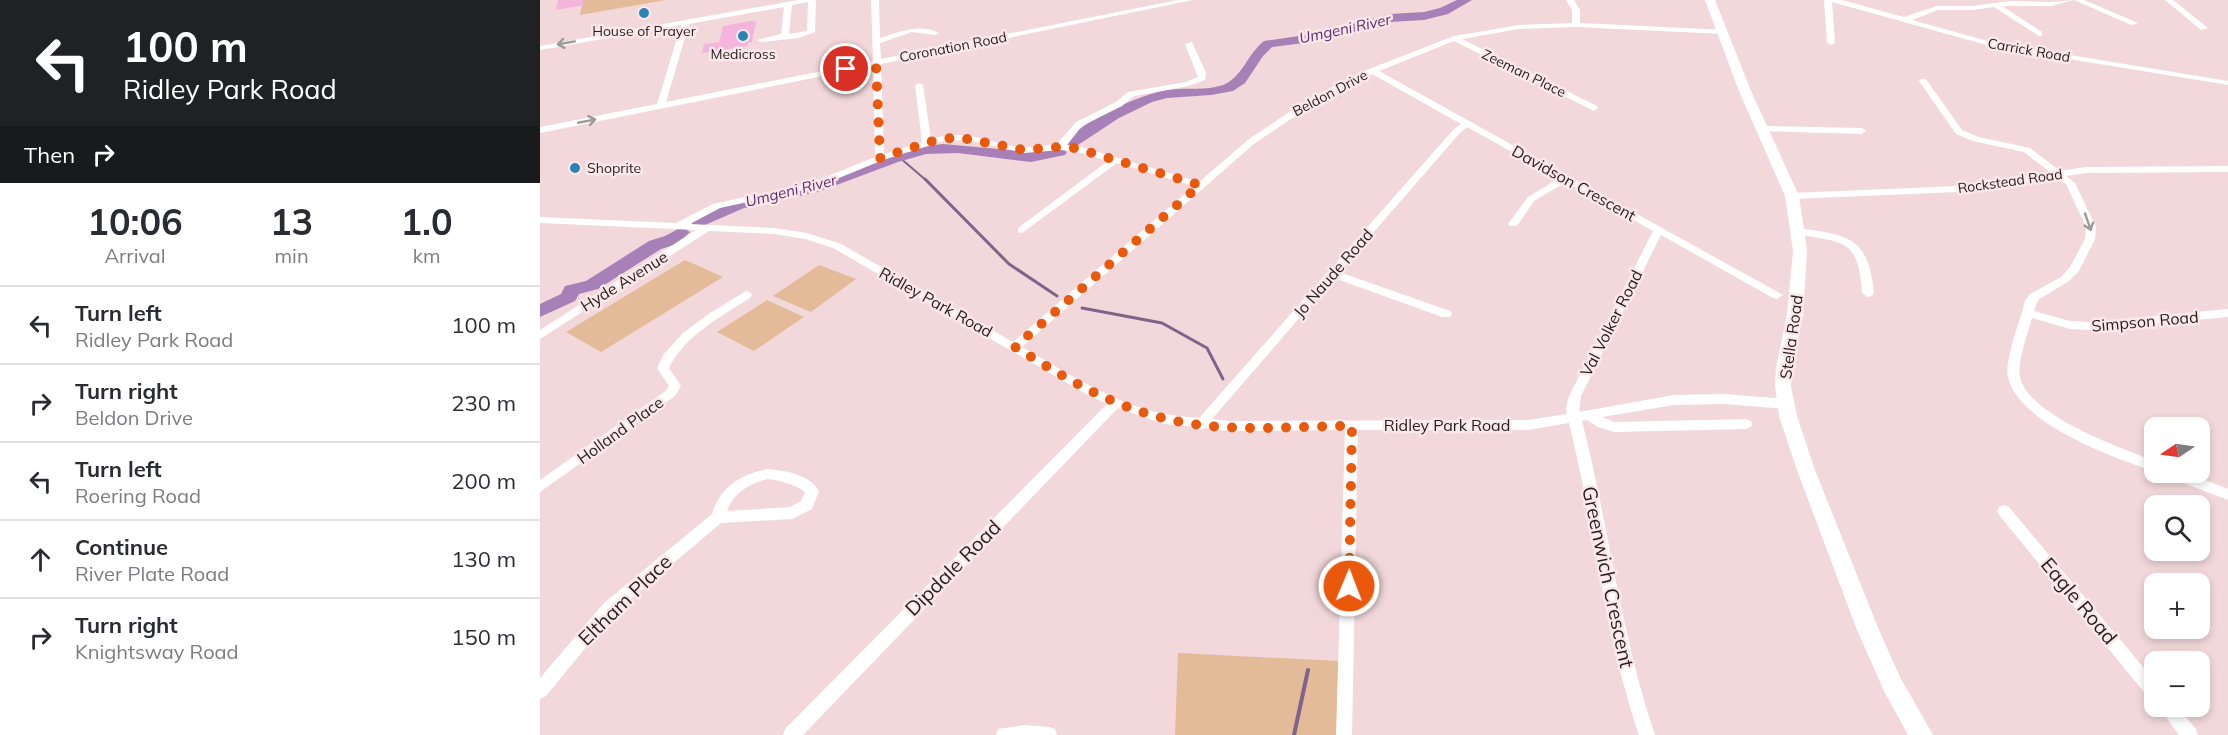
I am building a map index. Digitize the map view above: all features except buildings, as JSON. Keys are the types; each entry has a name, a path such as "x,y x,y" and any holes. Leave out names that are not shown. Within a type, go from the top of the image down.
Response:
{"main road":[{"name":"Stella Road","path":"1710,0 1745,91 1792,196 1800,251 1795,315 1784,367 1785,404 1806,470 1868,630 1892,684 1921,735"}],"street":[{"path":"540,48 811,0 811,32 799,36 761,40"},
{"path":"875,0 880,158"},
{"name":"Coronation Road","path":"540,130 876,63 1071,21 1189,0"},
{"path":"1570,0 1576,10 1576,25"},
{"path":"1828,0 1831,43"},
{"name":"Carrick Road","path":"1834,0 1904,20 1916,27 2007,48 2177,73 2228,83"},
{"path":"1904,20 1937,8 2057,3 2070,0"},
{"path":"2078,0 2134,23"},
{"path":"2169,0 2204,28"},
{"path":"785,36 788,4"},
{"path":"1995,5 2039,34"},
{"path":"1916,14 1916,27"},
{"path":"661,106 686,22"},
{"name":"Beldon Drive","path":"1015,347 1200,185 1278,122 1315,99 1372,71 1454,38 1518,27 1576,25 1723,32"},
{"path":"876,42 911,30 935,33"},
{"name":"Zeeman Place","path":"1454,38 1594,108"},
{"path":"1060,147 1079,124 1119,104 1131,94 1188,84 1202,78 1189,44"},
{"name":"Davidson Crescent","path":"1372,71 1777,295"},
{"path":"1925,83 1963,135 2027,150 2070,183 2089,220 2091,232 2075,269 2065,279 2034,297 2013,370 2014,377 2020,390 2044,414 2067,430 2144,462"},
{"path":"919,86 927,143"},
{"name":"Jo Naude Road","path":"1200,424 1456,132 1467,123"},
{"path":"1762,129 1862,131"},
{"path":"678,226 717,206 814,185 880,158 927,143 957,137 1024,150 1075,148 1200,185"},
{"path":"1022,230 1114,161"},
{"name":"Rockstead Road","path":"1792,196 1958,189 2059,173 2105,169 2228,169"},
{"path":"1513,224 1531,199 1565,179"},
{"name":"Ridley Park Road","path":"540,220 775,231 823,240 1061,375 1116,403 1164,419 1200,424 1528,425 1651,402 1695,399 1785,404"},
{"name":"Hyde Avenue","path":"540,335 708,227"},
{"name":"Val Volker Road","path":"1582,416 1572,408 1575,396 1659,230"},
{"path":"1797,231 1829,235 1852,248 1864,262 1868,293"},
{"path":"1333,274 1446,314"},
{"name":"Holland Place","path":"540,487 670,393 675,386 663,368 671,352 682,341 746,294"},
{"name":"Simpson Road","path":"2028,313 2081,326 2228,313"},
{"name":"Dipdale Road","path":"791,735 1116,403"},
{"path":"1582,416 1614,428 1746,424"},
{"name":"Greenwich Crescent","path":"1582,416 1618,634 1638,711 1647,735"},
{"path":"1344,735 1352,426"},
{"name":"Eltham Place","path":"540,691 609,608 717,517 719,509 731,491 741,482 761,475 780,475 794,479 812,491 807,504 792,513 717,517"},
{"path":"2198,483 2228,495"},
{"name":"Eagle Road","path":"2004,511 2144,680"},
{"path":"2175,717 2190,735"},
{"path":"1004,735 1024,733 1049,735"}],"shaded area":[{"path":"583,0 666,0 580,15"},
{"path":"685,260 723,277 601,352 566,332"},
{"path":"819,265 856,279 811,312 773,296"},
{"path":"767,300 804,317 754,351 717,332"},
{"path":"1178,653 1340,661 1338,735 1175,735"}],"waterway":[{"name":"Umgeni River","path":"1073,142 1114,115 1147,100 1167,94 1220,90 1235,85 1262,48 1268,44 1320,37 1390,18 1424,16 1444,11 1466,0"},
{"name":"Umgeni River","path":"699,222 712,214 740,204 812,189 893,159 926,150 958,148 1031,157 1060,152"},
{"path":"899,157 927,181"},
{"path":"927,181 1009,264 1057,296"},
{"name":"Umgeni River","path":"540,311 569,297 571,290 592,285 655,245 671,240 682,232"},
{"path":"1082,308 1162,323 1207,348 1223,379"},
{"path":"1294,735 1308,670"}],"place":[{"name":"House of Prayer","path":"644,13"},
{"name":"Medicross","path":"743,36"},
{"name":"Shoprite","path":"575,168"}],"route":[{"path":"846,69 876,63 880,158 943,138 968,137 1024,150 1075,148 1200,185 1015,347 1090,391 1116,403 1164,419 1229,426 1352,426 1349,586"}]}
